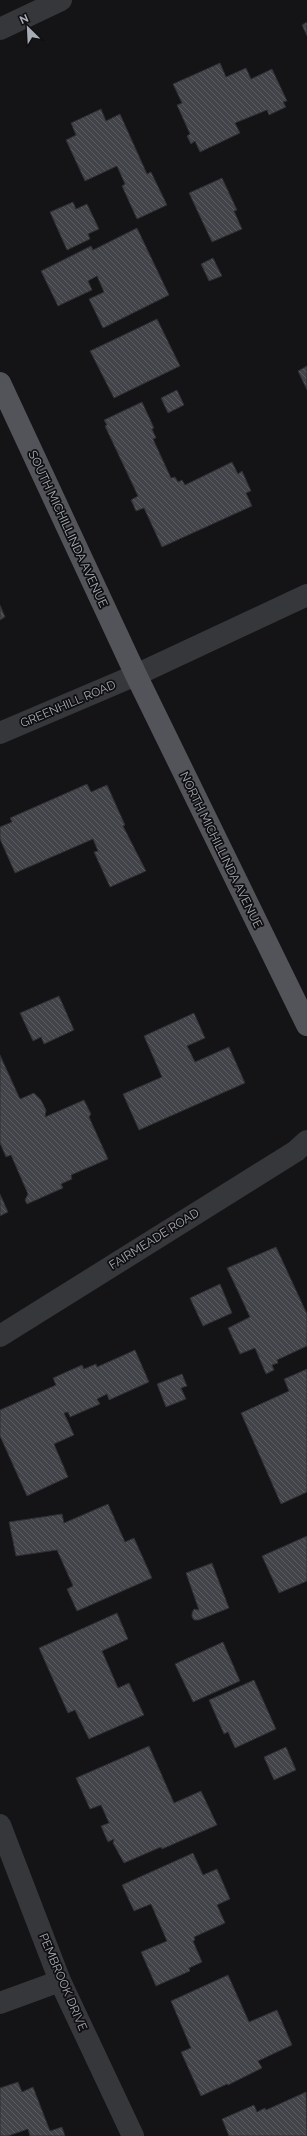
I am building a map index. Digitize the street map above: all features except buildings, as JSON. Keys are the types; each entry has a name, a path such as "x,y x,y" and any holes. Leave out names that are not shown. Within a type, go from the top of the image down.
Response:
{"main road":[{"name":"SOUTH MICHILLINDA AVENUE","path":"0,383 136,675"},
{"name":"NORTH MICHILLINDA AVENUE","path":"136,675 307,1025"}],"street":[{"path":"0,29 61,0"},
{"name":"GREENHILL ROAD","path":"0,733 136,675 307,595"},
{"name":"FAIRMEADE ROAD","path":"0,1336 296,1151 307,1141"},
{"name":"PEMBROOK DRIVE","path":"0,1825 60,1981 134,2136"},
{"path":"0,2003 60,1981"}]}
